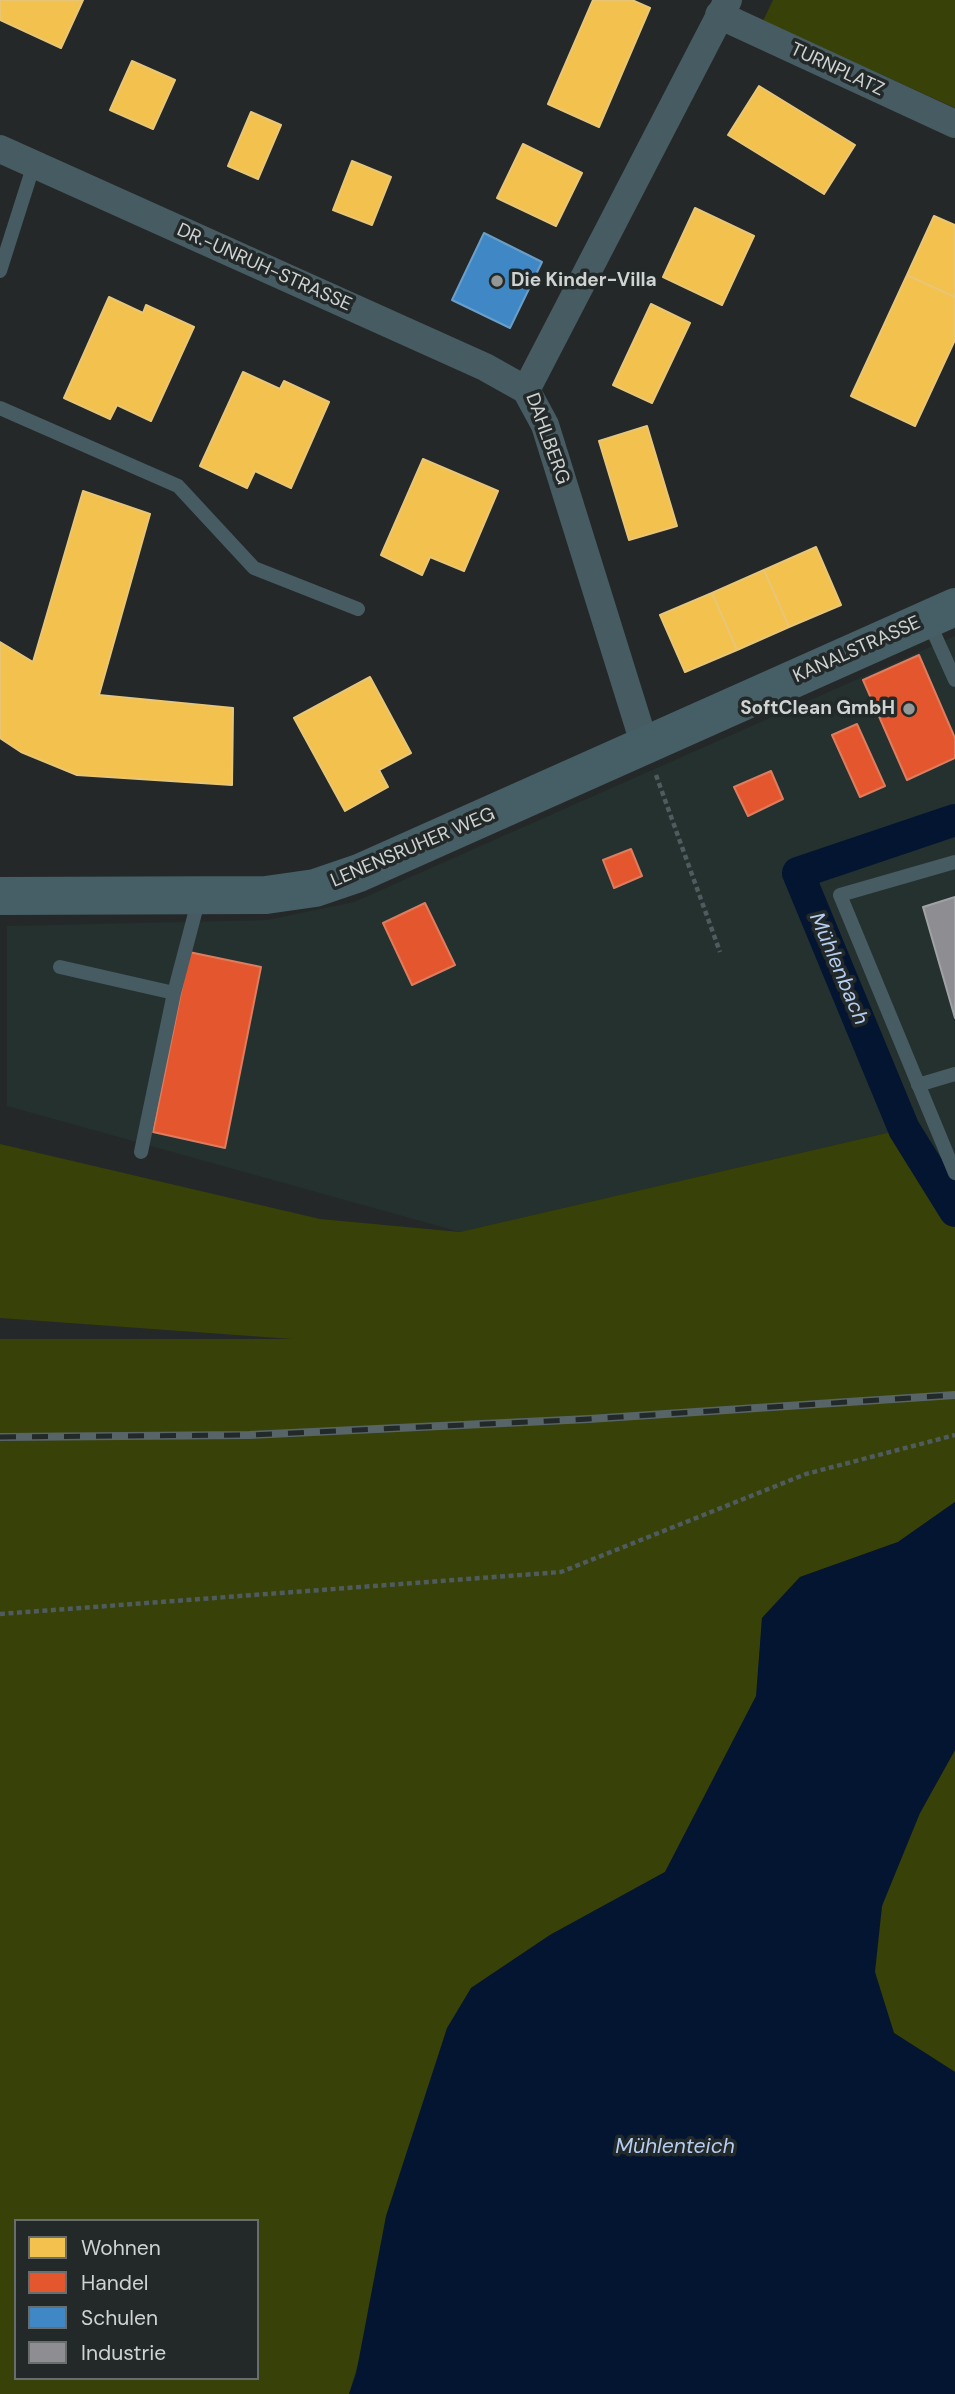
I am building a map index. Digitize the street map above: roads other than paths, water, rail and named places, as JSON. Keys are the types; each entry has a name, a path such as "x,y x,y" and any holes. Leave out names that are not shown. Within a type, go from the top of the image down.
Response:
{"street":[{"name":"TURNPLATZ","path":"724,8 955,124"},
{"name":"DAHLBERG","path":"645,746 545,425 526,390 724,8"},
{"name":"DR.-UNRUH-STRASSE","path":"0,149 485,367 526,390"},
{"name":"KANALSTRASSE","path":"645,746 941,613"},
{"name":"LENENSRUHER WEG","path":"0,896 199,897 266,895 315,888 348,877 645,746"}],"lane":[{"path":"0,271 34,164"},
{"path":"0,408 178,486 254,568 358,609"},
{"path":"941,613 955,681"},
{"path":"955,862 840,895 955,1173"},
{"path":"141,1152 174,993 199,897"},
{"path":"60,967 174,993"},
{"path":"918,1085 955,1074"}],"water":[{"name":"Mühlenteich","path":"955,1502 955,1750 920,1813 882,1906 875,1972 894,2033 955,2072 955,2394 349,2394 356,2374 386,2216 447,2028 471,1988 550,1935 665,1872 756,1696 762,1618 800,1577 898,1542"}],"waterway":[{"name":"Mühlenbach","path":"955,820 798,873 904,1129 955,1211"}],"railway":[{"path":"0,1437 249,1435 589,1419 955,1395"}],"place":[{"name":"Die Kinder-Villa","path":"497,281"},
{"name":"SoftClean GmbH","path":"909,709"}]}
